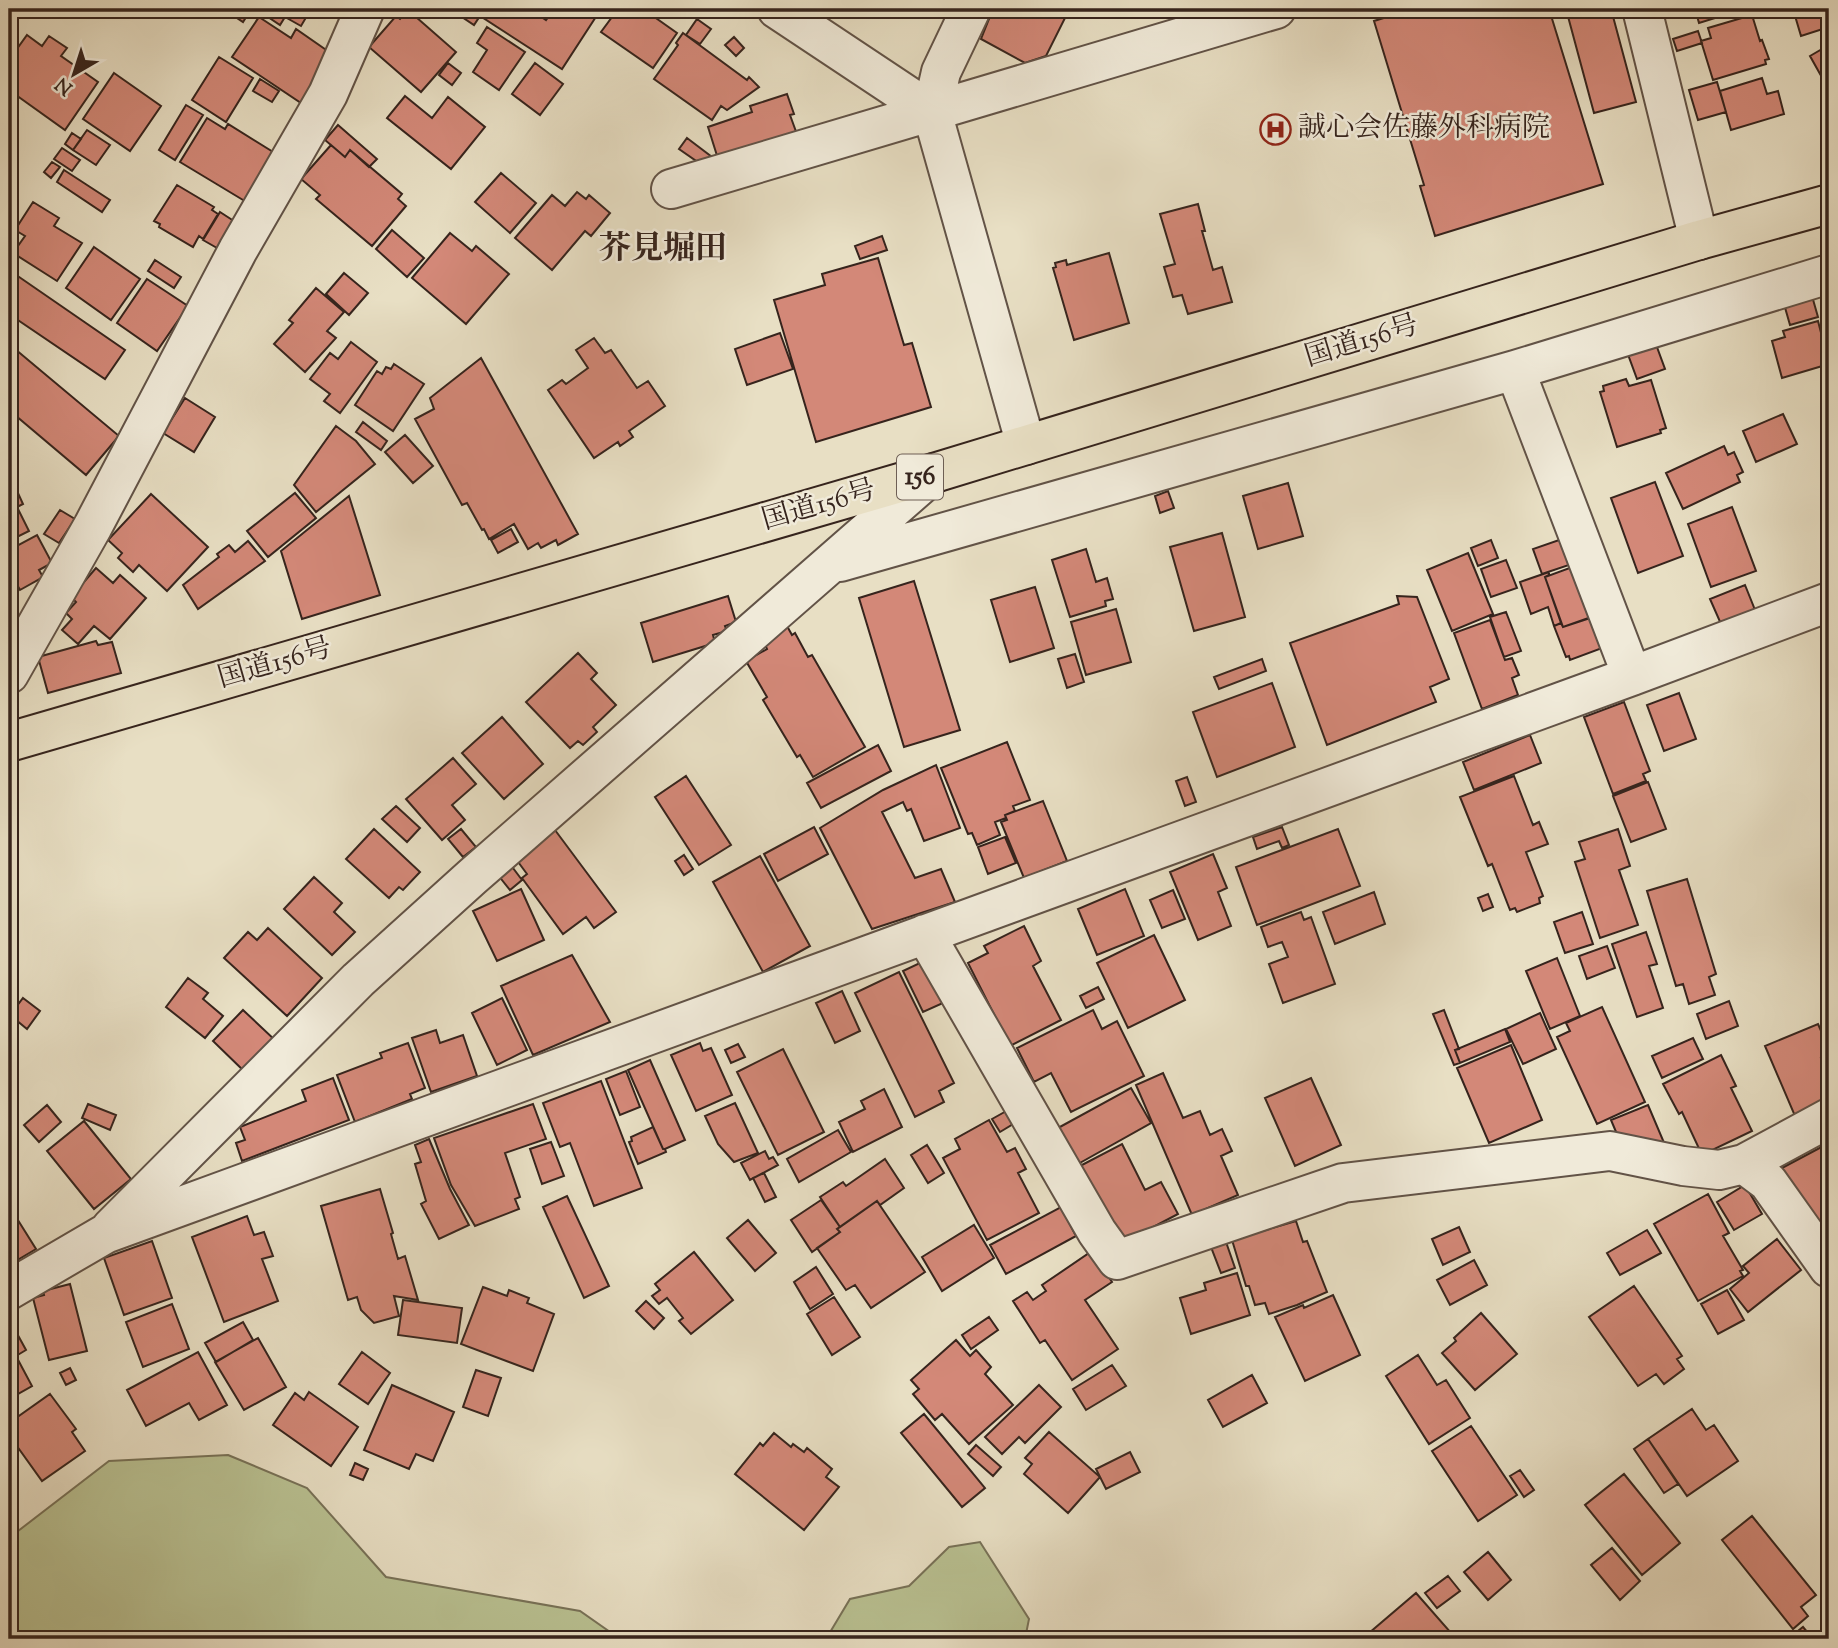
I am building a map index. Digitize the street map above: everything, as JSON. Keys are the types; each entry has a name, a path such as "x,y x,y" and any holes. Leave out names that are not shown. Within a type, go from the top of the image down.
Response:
{"highway":[{"name":"国道156号","path":"9,742 934,473 1699,240 1829,204"}],"street":[{"path":"14,646 93,526 238,250 328,94 365,9"},
{"path":"777,9 932,112"},
{"path":"971,9 941,72 932,112 1026,445"},
{"path":"671,189 1276,9"},
{"path":"1642,9 1699,240"},
{"path":"828,565 1515,370 1829,274"},
{"path":"1515,370 1632,676"},
{"path":"105,1234 358,979 934,473"},
{"path":"9,1290 105,1234 1632,676 1829,601"},
{"path":"925,934 1097,1232 1117,1260 1343,1184 1610,1151 1683,1166 1719,1170 1744,1164 1829,1118"},
{"path":"1744,1164 1768,1182 1829,1268"}],"green space":[{"path":"228,1455 307,1488 386,1577 580,1611 620,1639 9,1639 9,1538 109,1461"},
{"path":"980,1542 1029,1619 1025,1639 826,1639 850,1599 909,1586 949,1547"}],"building":[{"path":"230,9 250,11 243,22 228,12"},
{"path":"264,9 311,9 301,26 285,17 280,25 262,13"},
{"path":"450,9 530,9 546,20 554,9 601,9 562,69 480,16 474,25"},
{"path":"618,9 643,9 677,33 653,68 601,32"},
{"path":"993,9 1048,9 1065,18 1046,56 1025,63 981,39"},
{"path":"1169,9 1208,9 1203,17 1190,20"},
{"path":"1413,9 1549,9 1603,184 1435,236 1420,186 1424,185 1374,21"},
{"path":"1566,9 1611,9 1636,102 1594,113"},
{"path":"1695,9 1744,9 1699,23"},
{"path":"1793,9 1829,9 1829,27 1801,36"},
{"path":"408,10 456,52 421,92 369,47 396,16 400,19"},
{"path":"1752,15 1769,59 1765,60 1766,64 1713,80 1701,41 1711,38 1708,28"},
{"path":"259,17 291,38 296,29 332,54 304,105 232,57"},
{"path":"697,19 711,29 700,44 686,35"},
{"path":"487,27 525,52 499,90 473,72 487,50 477,43"},
{"path":"1698,31 1702,43 1677,51 1673,39"},
{"path":"683,33 747,80 749,77 759,87 727,110 721,106 712,120 654,79 678,45 676,43"},
{"path":"27,35 42,46 49,36 67,48 61,56 98,82 65,130 9,90 9,60"},
{"path":"734,37 744,48 736,56 725,45"},
{"path":"1829,45 1829,90 1810,56"},
{"path":"219,57 253,78 226,122 192,100"},
{"path":"448,63 461,73 452,85 439,75"},
{"path":"535,63 563,84 540,115 512,94"},
{"path":"114,73 161,106 130,151 83,119"},
{"path":"1762,78 1767,94 1778,91 1784,114 1731,130 1720,91"},
{"path":"260,79 279,91 272,102 253,91"},
{"path":"1717,82 1726,112 1698,120 1689,90"},
{"path":"787,94 794,114 790,115 798,137 719,162 708,127 752,112 750,106"},
{"path":"405,96 432,118 448,97 485,127 451,169 387,118"},
{"path":"186,105 203,115 175,160 159,150"},
{"path":"207,118 225,129 228,124 278,155 248,203 180,162"},
{"path":"338,125 377,159 369,167 350,150 345,157 325,140"},
{"path":"87,130 110,145 96,165 73,150"},
{"path":"72,133 81,139 73,150 65,144"},
{"path":"687,138 712,157 705,167 679,149"},
{"path":"331,145 345,157 350,150 402,194 398,199 406,206 372,246 316,199 320,195 301,179"},
{"path":"62,148 80,160 72,171 54,159"},
{"path":"52,162 60,167 51,178 44,172"},
{"path":"64,170 110,200 102,212 57,182"},
{"path":"501,173 536,203 510,233 475,202"},
{"path":"177,185 214,207 212,210 218,214 203,239 199,236 193,247 159,227 160,224 154,221"},
{"path":"577,192 586,199 589,195 610,213 591,236 585,231 552,270 515,238 552,195 565,206"},
{"path":"33,202 59,218 54,226 82,243 57,281 13,253 25,236 15,230"},
{"path":"1198,204 1213,270 1222,267 1232,302 1188,314 1182,295 1173,297 1164,267 1175,264 1160,214"},
{"path":"220,212 240,225 224,252 203,240"},
{"path":"392,230 424,258 407,277 376,249"},
{"path":"450,233 472,251 476,246 509,274 466,324 412,278"},
{"path":"882,236 887,250 860,259 855,246"},
{"path":"94,247 140,279 111,320 66,288"},
{"path":"1109,253 1129,323 1074,340 1053,268 1056,267 1055,263 1066,260 1067,265"},
{"path":"878,258 904,345 912,343 931,407 816,442 774,300 825,285 822,274"},
{"path":"155,260 181,277 174,288 148,271"},
{"path":"9,270 125,350 105,379 9,314"},
{"path":"344,273 368,293 349,315 326,294"},
{"path":"147,279 188,306 157,351 117,323"},
{"path":"316,288 344,312 327,331 336,338 305,372 274,344 293,323 289,320"},
{"path":"1810,289 1818,317 1790,325 1782,297"},
{"path":"1818,321 1829,364 1782,378 1772,341 1785,337 1783,331"},
{"path":"780,333 793,369 747,385 735,349"},
{"path":"594,338 605,353 611,350 637,388 648,381 665,406 629,431 633,437 620,446 618,442 594,458 548,390 562,380 566,384 588,368 576,350"},
{"path":"1654,339 1665,369 1637,379 1626,349"},
{"path":"351,342 377,362 340,413 324,401 330,394 310,379 330,353 338,359"},
{"path":"9,344 119,436 86,475 9,410"},
{"path":"481,358 578,534 558,545 556,540 541,548 538,543 528,549 514,524 489,539 467,503 462,505 415,419 434,409 430,398"},
{"path":"394,364 424,384 393,431 355,405 377,371 382,374 386,367 391,369"},
{"path":"1626,379 1629,386 1651,380 1666,428 1660,430 1661,433 1617,447 1600,392 1604,391 1603,386"},
{"path":"185,398 215,417 194,452 163,433"},
{"path":"1783,414 1797,444 1756,462 1743,431"},
{"path":"363,422 387,441 381,450 356,432"},
{"path":"336,426 356,441 375,464 316,512 294,485"},
{"path":"405,435 433,466 413,483 385,452"},
{"path":"1724,446 1728,455 1734,452 1743,472 1737,475 1740,482 1683,509 1666,473"},
{"path":"1655,482 1683,556 1638,573 1611,498"},
{"path":"1288,483 1303,536 1258,549 1243,496"},
{"path":"9,489 12,496 18,493 23,504 17,507 29,531 9,541"},
{"path":"1168,491 1174,508 1160,513 1155,496"},
{"path":"295,493 316,518 268,557 247,531"},
{"path":"151,494 208,547 167,591 139,565 133,572 118,558 122,553 108,540"},
{"path":"349,496 380,595 302,619 281,551"},
{"path":"1732,507 1756,571 1711,587 1688,524"},
{"path":"60,510 75,519 59,543 44,534"},
{"path":"511,529 518,542 498,553 491,540"},
{"path":"1222,533 1245,617 1194,631 1170,547"},
{"path":"37,535 52,563 39,570 43,577 20,590 9,570 9,550"},
{"path":"1562,539 1572,564 1542,574 1533,549"},
{"path":"1491,540 1498,558 1478,566 1471,548"},
{"path":"248,541 265,561 198,609 183,585 219,557 217,554 229,545 235,552"},
{"path":"1086,549 1096,582 1107,578 1113,599 1105,601 1106,606 1070,617 1052,560"},
{"path":"1468,553 1493,614 1452,631 1427,570"},
{"path":"1506,560 1517,588 1491,597 1481,569"},
{"path":"1575,566 1593,617 1563,627 1545,577"},
{"path":"96,568 113,583 120,575 146,598 110,639 94,626 78,644 62,630 72,619 66,613 76,602 71,597"},
{"path":"1549,572 1545,577 1561,623 1554,626 1548,607 1531,614 1520,582"},
{"path":"914,581 960,730 904,747 859,598"},
{"path":"1745,585 1755,610 1721,624 1710,599"},
{"path":"1035,587 1054,648 1010,662 991,600"},
{"path":"728,596 736,622 725,626 727,631 713,635 715,643 653,662 641,623"},
{"path":"1397,596 1417,597 1449,679 1430,687 1436,702 1327,745 1290,643 1399,604"},
{"path":"1116,609 1131,662 1086,675 1071,622"},
{"path":"1506,612 1521,651 1504,657 1490,617"},
{"path":"1594,616 1605,647 1570,660 1569,656 1566,657 1554,626 1561,623 1563,627"},
{"path":"1490,620 1505,660 1512,658 1519,675 1512,678 1518,695 1482,709 1454,633"},
{"path":"787,626 792,635 795,633 808,657 812,655 865,747 813,777 800,755 797,757 763,700 767,697 746,661 767,649 763,640"},
{"path":"96,641 98,645 112,642 121,673 48,693 38,657"},
{"path":"578,653 597,673 591,679 616,705 593,727 597,732 583,745 578,741 570,748 526,702"},
{"path":"1075,654 1084,682 1067,688 1058,659"},
{"path":"1262,659 1266,671 1219,689 1214,677"},
{"path":"1272,683 1295,747 1217,777 1193,712"},
{"path":"1679,693 1696,739 1664,751 1647,705"},
{"path":"1624,702 1650,771 1643,774 1646,781 1613,794 1584,717"},
{"path":"502,717 543,764 504,799 462,753"},
{"path":"1530,735 1541,763 1474,790 1463,762"},
{"path":"1007,742 1030,800 1013,806 1015,811 995,822 1000,835 977,845 972,833 968,834 941,768"},
{"path":"878,745 891,771 821,808 807,783"},
{"path":"453,758 476,784 452,805 465,820 442,840 406,799"},
{"path":"936,765 960,828 924,841 911,809 907,811 903,802 882,812 915,878 941,869 955,902 872,929 820,828 883,790"},
{"path":"686,776 731,845 699,865 655,797"},
{"path":"1514,776 1533,825 1539,822 1548,844 1526,852 1543,896 1539,898 1540,903 1517,912 1515,908 1510,910 1492,864 1488,866 1460,797"},
{"path":"1187,777 1196,802 1185,806 1176,781"},
{"path":"1648,782 1666,829 1631,842 1613,796"},
{"path":"1043,801 1067,861 1024,878 1001,822 1007,820 1005,815"},
{"path":"396,806 420,828 407,842 382,819"},
{"path":"552,826 616,912 594,928 586,917 563,934 522,878 527,874 513,855"},
{"path":"814,827 828,854 778,881 764,854"},
{"path":"1282,827 1289,845 1282,848 1279,841 1257,849 1253,837"},
{"path":"374,829 420,872 403,890 399,887 389,898 346,859"},
{"path":"461,829 476,847 463,857 448,839"},
{"path":"1338,829 1360,886 1257,925 1236,867"},
{"path":"1618,829 1630,866 1619,870 1638,925 1600,938 1575,862 1585,859 1579,842"},
{"path":"1005,837 1016,863 988,874 978,847"},
{"path":"1213,854 1227,888 1218,892 1231,926 1198,940 1170,872"},
{"path":"684,855 693,869 684,875 675,861"},
{"path":"760,856 810,946 763,972 713,882"},
{"path":"507,860 522,880 510,890 494,870"},
{"path":"314,877 342,903 334,912 355,932 332,955 284,909"},
{"path":"1687,879 1716,974 1709,977 1715,995 1689,1004 1683,984 1676,986 1647,891"},
{"path":"521,889 544,940 497,961 473,911"},
{"path":"1125,889 1144,936 1097,955 1078,909"},
{"path":"1173,890 1185,919 1162,928 1150,900"},
{"path":"1374,892 1385,924 1335,944 1323,912"},
{"path":"1488,894 1493,907 1483,911 1478,898"},
{"path":"1301,912 1304,920 1311,917 1335,984 1283,1003 1269,964 1288,957 1282,942 1268,947 1261,927"},
{"path":"1582,912 1593,944 1565,953 1554,922"},
{"path":"1024,926 1041,961 1033,966 1061,1020 1010,1046 968,963 988,953 984,946"},
{"path":"268,928 322,978 287,1016 224,958 248,932 257,940"},
{"path":"1646,932 1657,964 1649,966 1663,1008 1637,1017 1612,944"},
{"path":"1154,935 1185,1000 1128,1028 1097,963"},
{"path":"1607,946 1615,968 1587,979 1579,956"},
{"path":"572,955 610,1022 533,1055 501,986"},
{"path":"1557,958 1580,1016 1550,1029 1526,971"},
{"path":"924,961 943,1003 923,1012 903,971"},
{"path":"899,972 954,1083 939,1091 944,1102 915,1117 855,993"},
{"path":"188,978 208,993 203,999 223,1016 205,1038 166,1007"},
{"path":"1098,987 1104,999 1086,1008 1080,996"},
{"path":"842,991 860,1031 835,1043 816,1003"},
{"path":"23,998 40,1011 27,1029 10,1015"},
{"path":"502,998 527,1050 497,1065 472,1013"},
{"path":"1729,1001 1738,1026 1706,1039 1697,1014"},
{"path":"1602,1007 1645,1102 1597,1124 1557,1037 1570,1031 1566,1023"},
{"path":"243,1010 277,1042 247,1074 213,1041"},
{"path":"1093,1010 1102,1029 1117,1021 1144,1076 1071,1112 1051,1073 1034,1082 1017,1048"},
{"path":"1444,1010 1459,1049 1455,1050 1460,1063 1454,1065 1433,1014"},
{"path":"1540,1013 1556,1049 1523,1064 1506,1029"},
{"path":"1818,1024 1829,1049 1829,1055 1821,1058 1829,1077 1829,1101 1795,1116 1765,1046"},
{"path":"1505,1029 1510,1042 1460,1063 1455,1050"},
{"path":"436,1030 440,1043 463,1035 477,1076 431,1092 412,1038"},
{"path":"1693,1038 1703,1059 1662,1078 1652,1056"},
{"path":"408,1043 425,1088 410,1094 412,1099 355,1122 337,1075 382,1058 380,1053"},
{"path":"700,1043 703,1051 711,1048 732,1095 696,1111 671,1055"},
{"path":"738,1044 745,1057 731,1063 725,1050"},
{"path":"1511,1045 1542,1120 1489,1143 1457,1068"},
{"path":"783,1049 824,1132 778,1155 737,1072"},
{"path":"1721,1055 1736,1086 1731,1088 1752,1131 1702,1155 1682,1112 1679,1114 1663,1084"},
{"path":"650,1060 685,1140 665,1149 628,1070"},
{"path":"626,1071 640,1107 620,1115 606,1079"},
{"path":"1163,1073 1183,1118 1200,1111 1210,1135 1222,1129 1232,1151 1221,1156 1238,1195 1192,1215 1136,1085"},
{"path":"333,1078 349,1120 242,1161 236,1143 245,1140 240,1127 306,1101 302,1090"},
{"path":"1311,1078 1341,1145 1295,1166 1265,1098"},
{"path":"601,1081 642,1188 594,1206 570,1143 560,1147 543,1103"},
{"path":"1131,1088 1151,1123 1078,1164 1058,1128"},
{"path":"884,1089 902,1127 853,1152 839,1122 865,1109 861,1101"},
{"path":"735,1103 758,1153 734,1162 718,1144 705,1116"},
{"path":"88,1104 116,1115 110,1130 82,1118"},
{"path":"533,1104 546,1139 505,1153 520,1197 515,1199 519,1209 475,1226 451,1185 434,1138"},
{"path":"47,1105 61,1122 39,1142 24,1125"},
{"path":"1648,1105 1665,1145 1619,1139 1611,1120"},
{"path":"1010,1109 1018,1121 1000,1132 992,1119"},
{"path":"989,1120 1007,1152 1015,1148 1026,1169 1018,1173 1039,1213 987,1240 943,1158 960,1149 955,1139"},
{"path":"84,1121 131,1179 94,1209 47,1151"},
{"path":"653,1127 666,1152 638,1164 629,1142 632,1141 631,1137"},
{"path":"838,1130 851,1152 799,1182 787,1159"},
{"path":"429,1139 469,1225 439,1239 421,1204 426,1201 415,1164 421,1162 415,1145"},
{"path":"551,1142 564,1176 542,1184 530,1149"},
{"path":"1829,1143 1829,1234 1823,1225 1817,1229 1780,1169"},
{"path":"1122,1144 1145,1190 1161,1182 1178,1214 1121,1244 1080,1166"},
{"path":"927,1145 944,1173 928,1183 911,1155"},
{"path":"765,1151 769,1159 773,1157 778,1165 750,1180 741,1163"},
{"path":"885,1159 904,1188 880,1205 877,1201 840,1227 820,1197 843,1182 846,1186"},
{"path":"764,1173 776,1197 765,1202 753,1178"},
{"path":"1745,1185 1762,1214 1734,1230 1717,1202"},
{"path":"380,1189 398,1259 405,1256 418,1300 394,1296 399,1316 374,1323 361,1310 357,1297 348,1300 321,1206"},
{"path":"1708,1194 1729,1233 1723,1236 1743,1270 1740,1271 1743,1276 1698,1301 1654,1224"},
{"path":"567,1196 609,1286 584,1298 543,1207"},
{"path":"821,1200 840,1227 837,1229 840,1232 812,1252 791,1220"},
{"path":"877,1201 925,1272 871,1308 855,1285 846,1290 817,1248 840,1232 837,1229"},
{"path":"1061,1207 1076,1236 1006,1274 990,1245"},
{"path":"247,1216 254,1235 264,1232 273,1256 262,1259 278,1301 224,1322 192,1237"},
{"path":"16,1217 36,1249 9,1265 9,1222"},
{"path":"748,1220 776,1253 755,1271 727,1238"},
{"path":"1296,1221 1327,1292 1269,1314 1265,1303 1255,1305 1249,1286 1246,1286 1232,1240"},
{"path":"974,1225 994,1258 942,1291 922,1257"},
{"path":"1459,1227 1470,1252 1443,1265 1432,1239"},
{"path":"1647,1230 1661,1253 1620,1275 1607,1253"},
{"path":"1777,1239 1801,1270 1748,1312 1730,1289 1749,1273 1743,1266"},
{"path":"152,1241 172,1298 124,1315 104,1258"},
{"path":"1226,1242 1235,1268 1221,1273 1211,1247"},
{"path":"1092,1251 1112,1282 1085,1300 1118,1349 1072,1380 1045,1340 1040,1343 1013,1301 1027,1292 1033,1300 1046,1291 1042,1285"},
{"path":"694,1252 733,1300 691,1334 679,1321 683,1318 667,1298 659,1304 652,1296 660,1290 655,1284"},
{"path":"1474,1260 1487,1285 1450,1305 1437,1280"},
{"path":"816,1267 833,1294 810,1309 794,1282"},
{"path":"1237,1273 1250,1315 1191,1334 1180,1298 1206,1290 1204,1283"},
{"path":"70,1284 87,1351 49,1360 33,1298 44,1295 43,1291"},
{"path":"1634,1286 1682,1356 1677,1359 1684,1369 1664,1384 1656,1374 1638,1386 1589,1317"},
{"path":"483,1287 507,1296 509,1290 529,1298 527,1303 554,1314 533,1371 461,1344"},
{"path":"1727,1290 1744,1320 1718,1334 1701,1304"},
{"path":"1333,1295 1360,1355 1305,1381 1275,1317"},
{"path":"834,1297 860,1337 832,1355 807,1314"},
{"path":"403,1300 462,1308 457,1343 398,1335"},
{"path":"646,1301 664,1318 654,1329 636,1311"},
{"path":"172,1304 189,1349 143,1367 126,1322"},
{"path":"1481,1313 1517,1354 1475,1390 1442,1353"},
{"path":"989,1317 998,1330 971,1349 962,1335"},
{"path":"243,1322 253,1340 216,1362 205,1343"},
{"path":"14,1328 26,1350 16,1356 32,1386 9,1399 9,1330"},
{"path":"258,1338 286,1387 244,1410 215,1362"},
{"path":"956,1340 970,1356 976,1350 991,1367 985,1374 1013,1405 969,1444 942,1414 935,1420 913,1394 919,1389 911,1380"},
{"path":"198,1352 227,1405 199,1420 189,1403 146,1426 127,1390"},
{"path":"362,1352 390,1373 368,1404 339,1384"},
{"path":"1418,1355 1437,1385 1446,1380 1470,1418 1429,1444 1386,1376"},
{"path":"1112,1365 1126,1386 1086,1410 1073,1389"},
{"path":"70,1368 76,1380 66,1385 60,1373"},
{"path":"476,1370 501,1378 488,1416 463,1407"},
{"path":"1252,1375 1267,1403 1223,1427 1208,1400"},
{"path":"392,1385 454,1412 433,1461 416,1454 409,1469 364,1450"},
{"path":"1039,1385 1061,1407 1025,1443 1019,1437 1002,1454 985,1437"},
{"path":"309,1392 358,1427 331,1466 273,1425 295,1393 304,1400"},
{"path":"50,1394 76,1429 72,1432 85,1451 42,1481 9,1435 9,1423"},
{"path":"1692,1409 1706,1430 1714,1425 1738,1461 1687,1496 1648,1439"},
{"path":"924,1414 985,1488 962,1507 901,1433"},
{"path":"1471,1426 1517,1495 1478,1521 1432,1451"},
{"path":"1049,1432 1100,1477 1068,1513 1024,1474 1032,1464 1025,1458"},
{"path":"774,1433 791,1447 793,1444 804,1452 807,1448 832,1469 826,1477 839,1487 804,1530 735,1474 760,1443 763,1446"},
{"path":"1648,1439 1678,1484 1664,1493 1634,1449"},
{"path":"976,1445 1001,1467 993,1476 968,1454"},
{"path":"1130,1452 1140,1472 1106,1489 1096,1469"},
{"path":"355,1463 368,1469 363,1480 350,1475"},
{"path":"1520,1470 1534,1490 1524,1497 1510,1476"},
{"path":"1624,1474 1680,1543 1642,1575 1585,1505"},
{"path":"1752,1516 1816,1595 1801,1607 1808,1616 1793,1629 1722,1540"},
{"path":"1612,1548 1640,1581 1620,1600 1591,1565"},
{"path":"1488,1552 1511,1580 1488,1600 1464,1572"},
{"path":"1448,1576 1460,1591 1437,1608 1425,1593"},
{"path":"1416,1593 1452,1634 1445,1639 1362,1639"},
{"path":"1803,1627 1813,1639 1796,1639 1793,1635"}],"place":[{"name":"誠心会佐藤外科病院","path":"1275,129"}],"district":[{"name":"芥見堀田","path":"663,250"}]}
